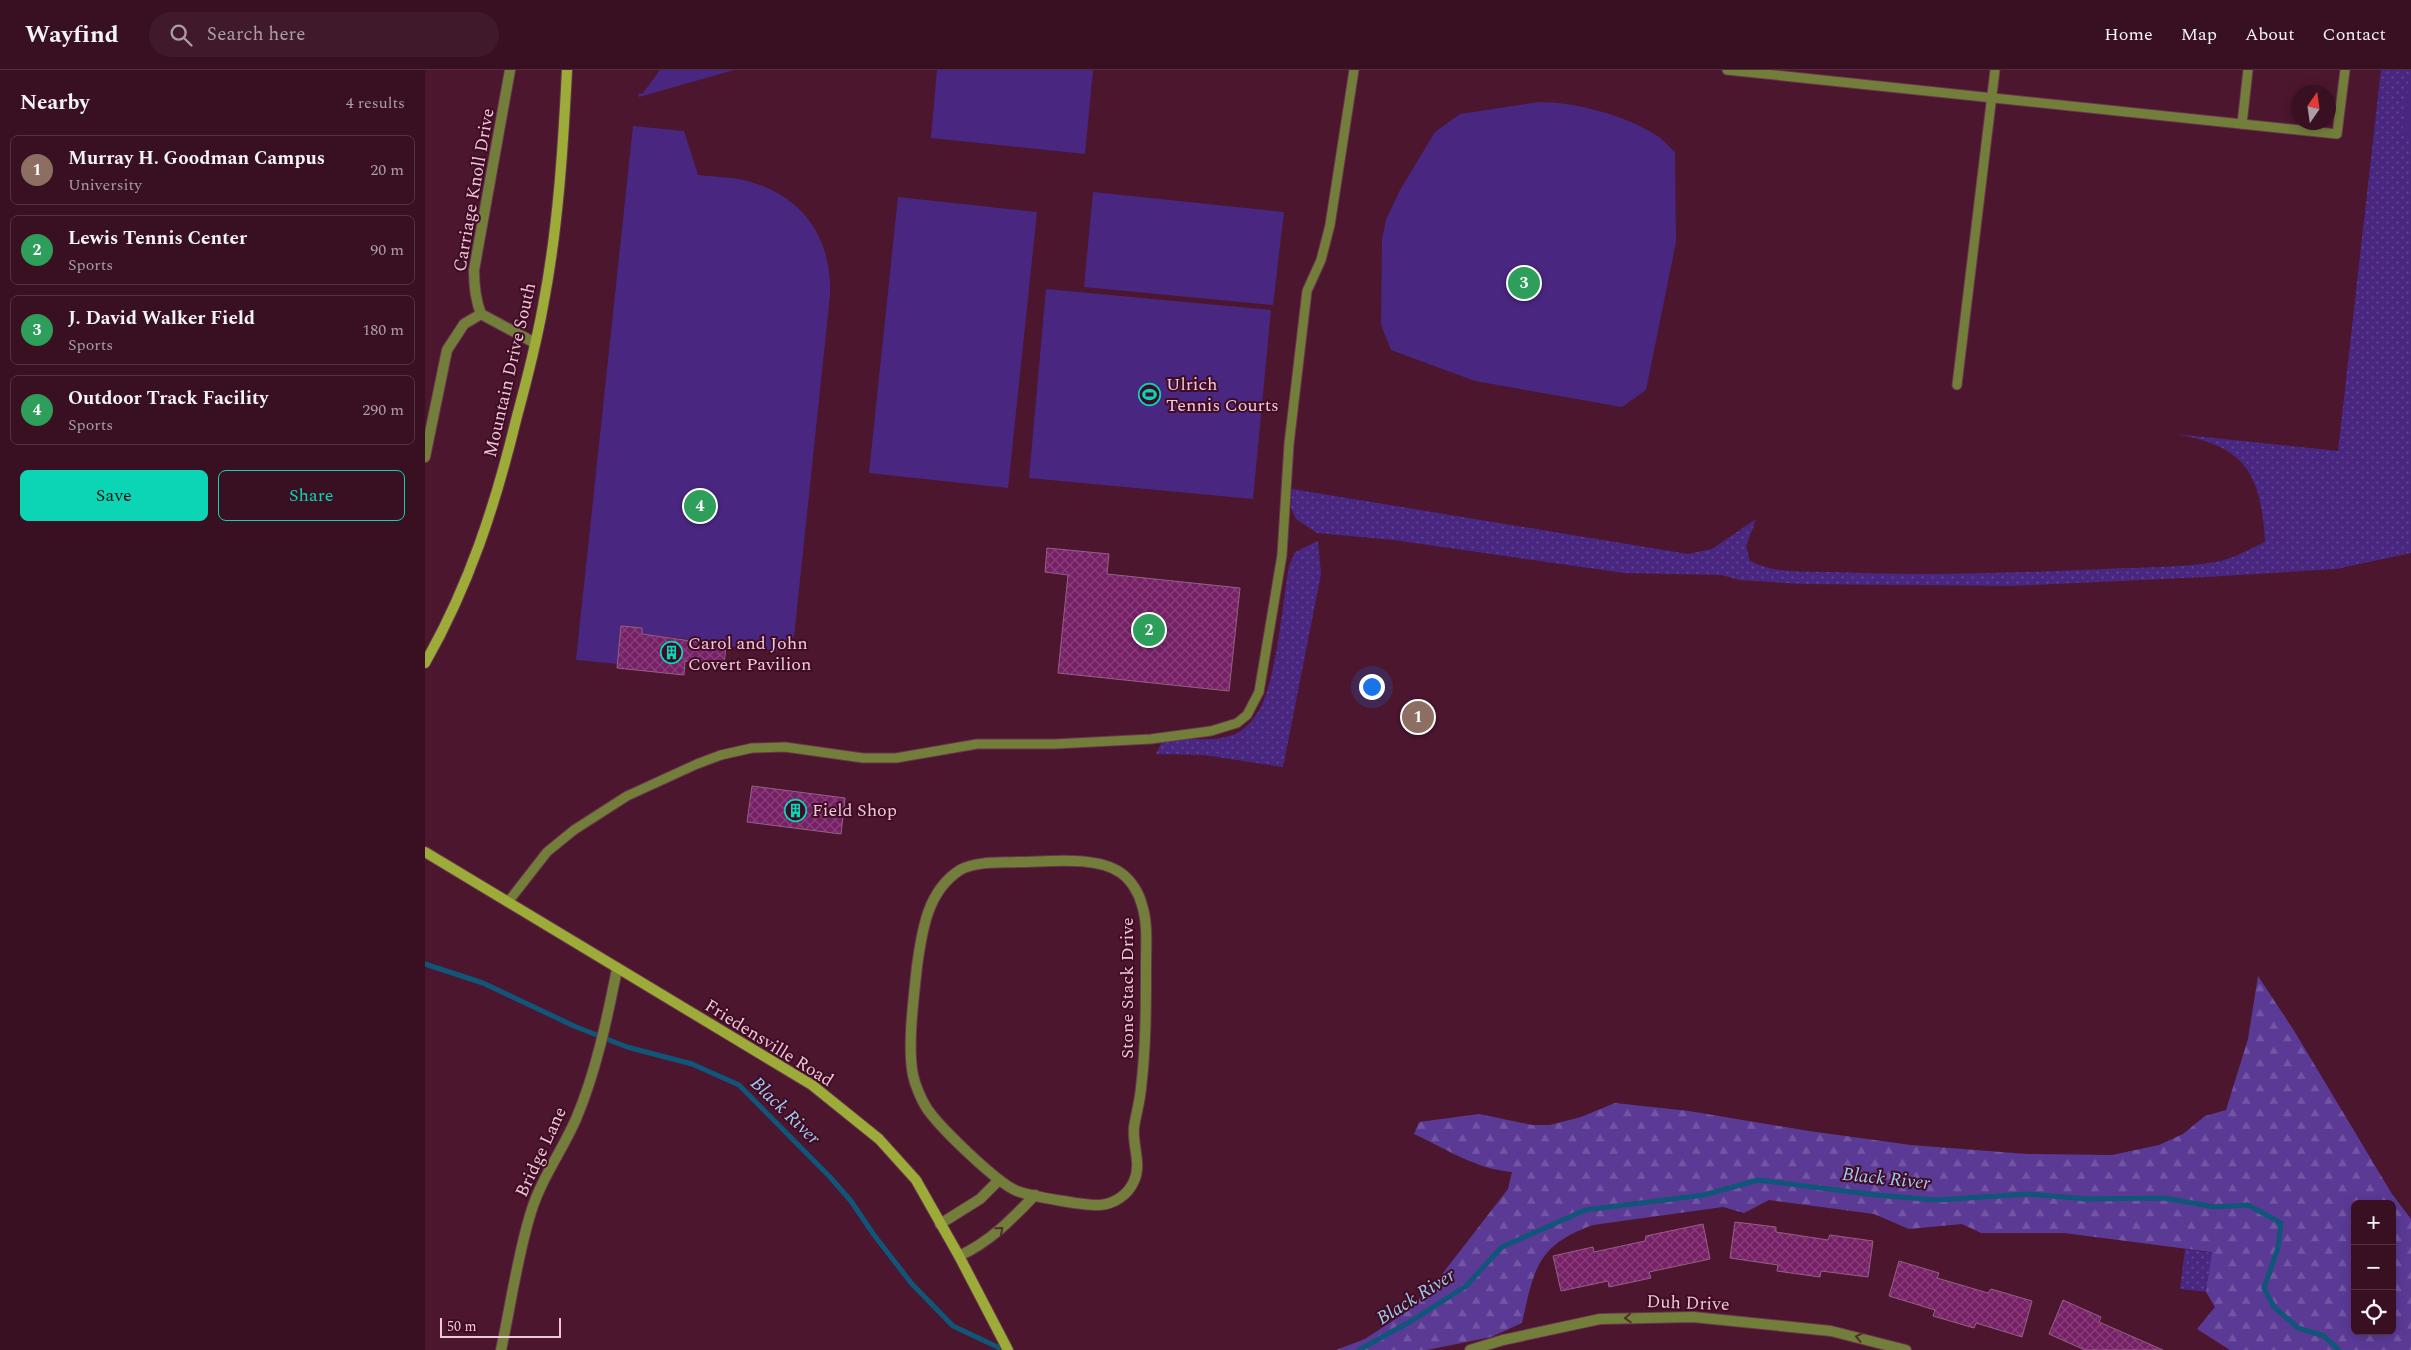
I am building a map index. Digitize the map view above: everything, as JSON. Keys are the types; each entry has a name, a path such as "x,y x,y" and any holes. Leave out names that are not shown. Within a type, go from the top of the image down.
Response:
{"street":[{"name":"Carriage Knoll Drive","path":"481,314 476,302 475,270 510,70"},
{"name":"Mountain Drive South","path":"425,663 443,632 477,555 504,468 535,342 555,226 563,145 567,70"},
{"path":"425,457 447,350 464,324 481,314 535,342"},
{"name":"Friedensville Road","path":"425,852 812,1085 851,1116 898,1158 916,1180 959,1256 1008,1350"},
{"name":"Stone Stack Drive","path":"1018,862 1091,862 1106,866 1121,873 1134,887 1142,905 1146,926 1144,1062 1134,1128 1138,1167 1134,1182 1121,1199 1102,1205 1082,1204 1017,1191 999,1180 938,1122 926,1107 913,1075 913,1030 923,921 934,898 947,880 963,869 982,864 1018,862"},
{"name":"Bridge Lane","path":"501,1350 531,1212 548,1171 576,1120 606,1026 617,969"},
{"path":"940,1224 980,1199 999,1180"},
{"path":"959,1256 976,1248 1002,1229 1035,1195"},
{"name":"Duh Drive","path":"1470,1350 1503,1340 1600,1320 1693,1317 1831,1331 1906,1350"}],"lane":[{"path":"508,902 547,852 574,830 627,796 697,764 751,748 785,747 863,758 896,758 977,744 1055,744 1151,739 1211,731 1237,723 1247,715 1259,692 1282,556 1289,444 1307,291 1321,260 1330,225 1354,70"},
{"path":"1727,70 2337,134 2345,70"},
{"path":"1957,385 1995,70"},
{"path":"2242,124 2248,70"}],"green space":[{"path":"2258,976 2293,1029 2392,1194 2411,1219 2411,1350 2230,1350 2197,1329 2215,1307 2206,1292 2211,1252 2064,1233 1981,1233 1962,1224 1909,1229 1874,1214 1769,1200 1744,1213 1723,1207 1593,1225 1574,1233 1560,1241 1541,1261 1530,1288 1522,1323 1491,1337 1427,1350 1336,1350 1365,1339 1406,1312 1436,1282 1508,1189 1512,1172 1474,1163 1414,1134 1419,1122 1479,1114 1532,1125 1550,1125 1581,1117 1615,1103 1689,1111 1809,1131 1911,1145 2027,1154 2112,1155 2159,1145 2183,1134 2205,1116 2226,1110 2248,1039"}],"shaded area":[{"path":"660,70 734,70 639,97 638,94 643,93"},
{"path":"937,70 1093,70 1085,154 931,138"},
{"path":"2381,70 2411,70 2411,553 2336,569 2206,577 2011,586 1804,584 1739,580 1722,575 1624,573 1394,540 1317,533 1296,519 1291,508 1292,489 1688,554 1712,549 1756,519 1746,546 1750,561 1769,568 1790,571 1901,574 2038,572 2161,567 2223,561 2265,542 2263,518 2253,481 2245,467 2234,455 2218,446 2199,439 2175,434 2338,451"},
{"path":"2411,70 2411,136 2402,135"},
{"path":"1539,102 1583,107 1629,121 1657,136 1675,152 1676,242 1646,390 1622,407 1475,381 1391,350 1381,325 1382,239 1386,220 1400,190 1435,132 1460,114"},
{"path":"633,126 684,131 698,175 745,180 770,189 786,199 800,210 811,224 820,239 826,256 830,295 794,637 776,651 687,642 687,639 642,634 642,628 622,626 618,664 576,660"},
{"path":"1093,192 1284,212 1273,305 1084,287"},
{"path":"898,197 1037,212 1008,488 869,473"},
{"name":"Ulrich Tennis Courts","path":"1046,289 1271,310 1253,499 1029,478"},
{"path":"1318,541 1321,574 1283,767 1204,755 1156,754 1164,738 1216,739 1225,737 1238,733 1255,717 1263,702 1272,671 1289,566 1295,552"},
{"path":"2185,1249 2212,1253 2206,1292 2180,1289"}],"building":[{"path":"1047,548 1109,554 1107,574 1240,588 1229,691 1058,673 1068,575 1045,572"},
{"name":"Carol and John Covert Pavilion","path":"621,626 642,628 642,634 726,646 724,665 685,661 684,675 617,668"},
{"name":"Field Shop","path":"752,786 845,798 841,834 747,822"},
{"path":"1735,1222 1776,1227 1776,1232 1828,1240 1830,1235 1873,1241 1868,1277 1821,1271 1820,1277 1777,1271 1778,1265 1730,1258"},
{"path":"1703,1224 1710,1259 1649,1272 1651,1278 1609,1287 1608,1281 1561,1291 1553,1256 1593,1247 1594,1252 1645,1241 1646,1236"},
{"path":"1899,1261 1939,1273 1937,1278 1988,1293 1991,1289 2032,1301 2022,1337 1976,1323 1974,1328 1933,1316 1935,1310 1889,1296"},
{"path":"2063,1300 2101,1317 2099,1322 2163,1350 2085,1350 2049,1334"}],"waterway":[{"name":"Black River","path":"425,964 483,983 574,1026 627,1047 692,1064 739,1085 830,1177 851,1201 874,1235 912,1284 953,1326 1004,1350"},
{"name":"Black River","path":"1359,1350 1413,1320 1466,1286 1502,1247 1585,1210 1704,1195 1758,1180 1876,1195 1936,1200 2030,1194 2087,1199 2164,1198 2215,1207 2248,1205 2281,1223 2278,1248 2264,1288 2274,1307 2298,1328 2324,1336 2339,1350"}],"place":[{"name":"J. David Walker Field","path":"1524,283"},
{"name":"Ulrich Tennis Courts","path":"1150,394"},
{"name":"Outdoor Track Facility","path":"700,506"},
{"name":"Lewis Tennis Center","path":"1149,630"},
{"name":"Carol and John Covert Pavilion","path":"672,653"},
{"name":"Murray H. Goodman Campus","path":"1418,717"},
{"name":"Field Shop","path":"796,810"}]}
